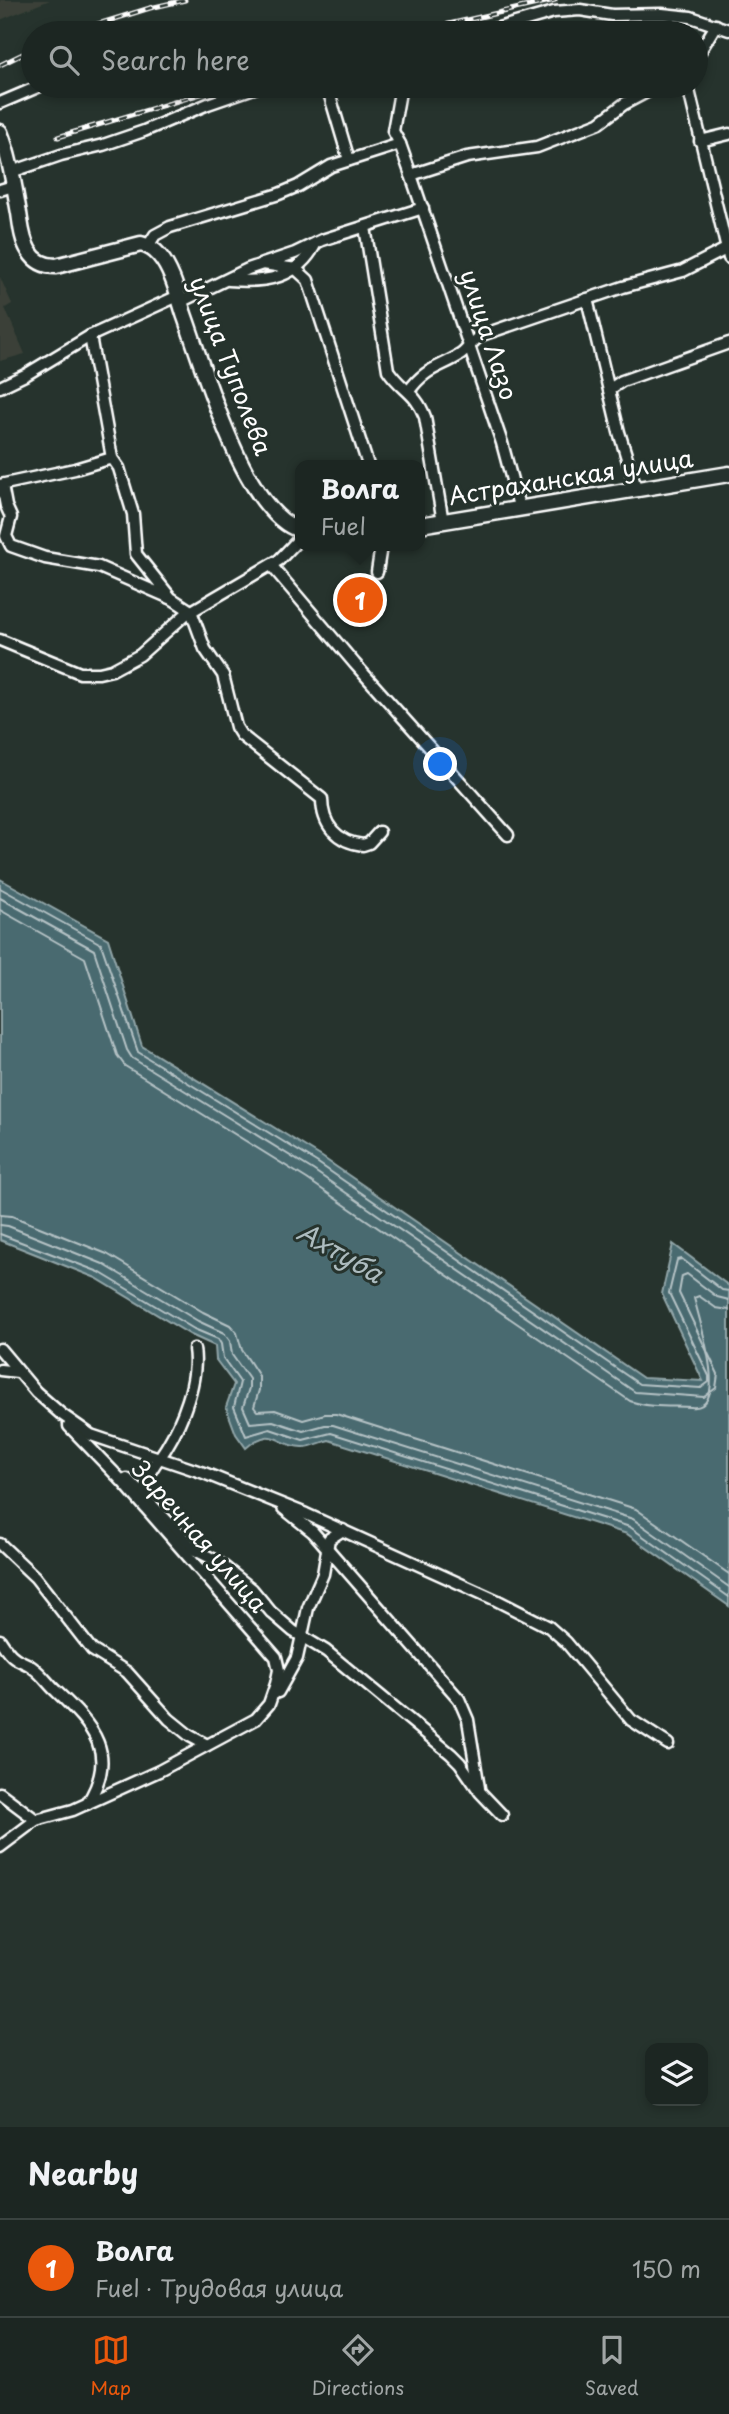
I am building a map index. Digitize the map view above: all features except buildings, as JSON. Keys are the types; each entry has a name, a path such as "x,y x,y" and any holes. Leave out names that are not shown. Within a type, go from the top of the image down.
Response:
{"main road":[{"path":"0,132 8,183 27,249 35,258 44,264 57,266 132,245 148,246"},
{"name":"улица Туполева","path":"148,246 160,256 179,299 218,410 257,491 275,516 284,524 295,528"},
{"name":"Астраханская улица","path":"425,524 729,474"}],"street":[{"path":"523,21 554,12 580,10 612,15 662,14 704,21"},
{"path":"708,22 729,30"},
{"path":"708,38 716,25"},
{"path":"0,103 21,94"},
{"path":"8,183 61,155 144,131 225,98"},
{"path":"331,98 349,160"},
{"name":"улица Лазо","path":"399,98 393,131 423,208 502,443 520,509"},
{"path":"411,175 467,158 537,147 600,122 635,98"},
{"path":"409,391 418,377 462,354 482,335 587,299 683,271 727,254 691,98"},
{"path":"700,141 729,134"},
{"path":"148,246 160,232 279,194 331,166 400,144"},
{"path":"0,387 90,336 316,243 423,208"},
{"path":"365,227 388,370 419,402 425,417 443,522"},
{"path":"228,280 271,280 296,269 316,243"},
{"path":"262,264 296,269 308,280 366,460"},
{"path":"587,299 619,432 637,491"},
{"path":"90,336 112,458 119,468 133,514 136,554 171,598"},
{"path":"610,389 622,381 729,343"},
{"path":"112,458 1,485 11,517 6,536 10,546 46,558 99,567 171,598 191,611 205,649 223,675 236,727 241,735 322,799 325,820 336,836 363,845 369,843 379,832"},
{"path":"0,640 80,673 99,673 126,664 140,655 191,611 271,565 295,544"},
{"path":"377,572 380,551"},
{"path":"271,565 508,835"},
{"path":"0,1349 16,1372"},
{"path":"146,1497 147,1478 186,1407 196,1360 194,1349"},
{"name":"Заречная улица","path":"0,1360 16,1372 91,1449 276,1657"},
{"path":"0,1370 16,1372"},
{"path":"36,1392 91,1435 159,1457 343,1530 549,1627 566,1642 631,1720 668,1744"},
{"path":"91,1449 146,1497 195,1550 217,1561 252,1589 271,1612 352,1671 451,1754 480,1792 502,1815"},
{"path":"276,1502 313,1532 459,1699 468,1720 480,1792"},
{"path":"0,1847 36,1820 74,1810 159,1771 256,1719 279,1690 297,1658 308,1608 323,1574 329,1539 343,1530"},
{"path":"0,1544 35,1577 92,1650 127,1672 169,1719 190,1737 207,1745"},
{"path":"0,1640 13,1657 33,1667 74,1708 97,1740 102,1753 102,1774 87,1804"},
{"path":"276,1657 285,1663 297,1658"},
{"path":"271,1699 279,1670 276,1657"},
{"path":"0,1793 36,1820"}],"shaded area":[{"path":"0,0 50,0 0,20"},
{"path":"0,277 12,304 5,308 25,354 0,361"}],"water":[{"name":"Ахтуба","path":"0,879 108,939 142,1046 322,1157 643,1378 703,1381 662,1294 673,1244 729,1286 729,1606 627,1534 329,1440 302,1447 269,1437 255,1441 246,1448 236,1434 226,1407 234,1384 216,1360 215,1346 191,1335 96,1278 0,1240"}],"railway":[{"path":"108,21 185,0"},
{"path":"462,21 555,0"},
{"path":"0,65 21,55"},
{"path":"58,137 187,98"}],"place":[{"name":"Волга","path":"360,600"}]}
